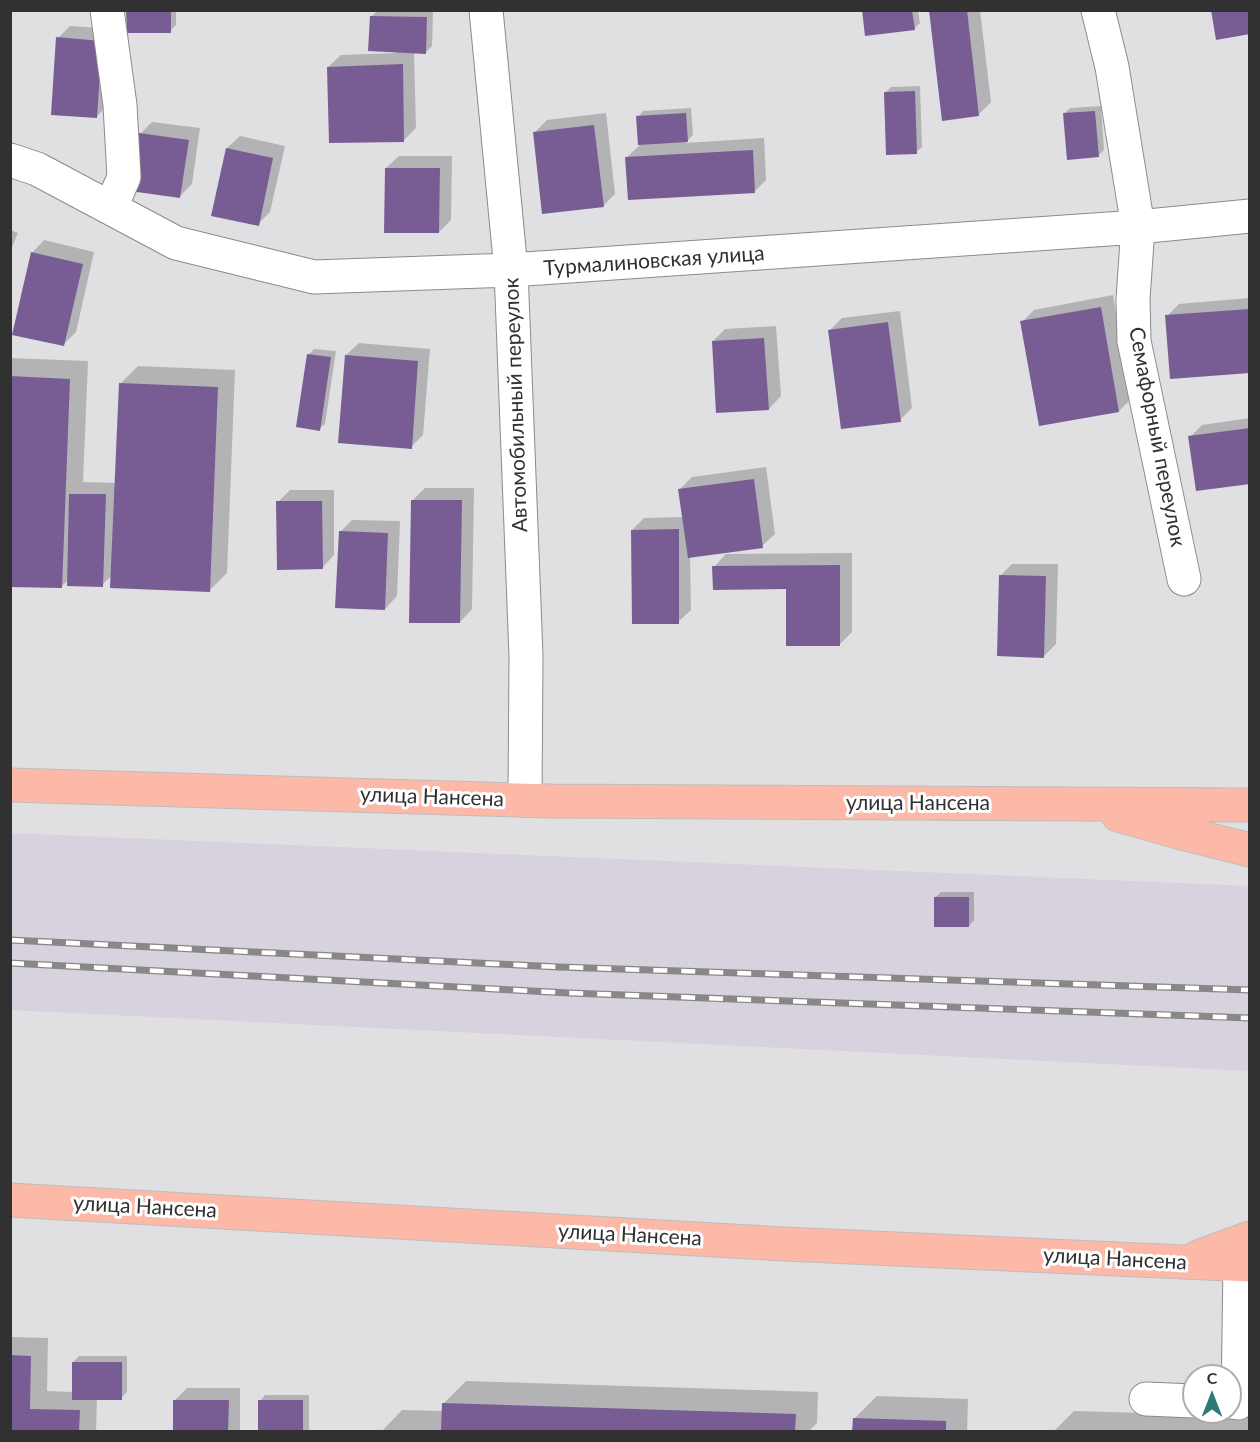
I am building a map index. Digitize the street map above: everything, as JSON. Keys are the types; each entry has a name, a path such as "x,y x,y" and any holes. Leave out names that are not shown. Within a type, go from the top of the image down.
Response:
{"main road":[{"name":"улица Нансена","path":"10,785 525,800 1250,805"},
{"path":"1079,803 1250,850"},
{"name":"улица Нансена","path":"10,1200 773,1243 1182,1262 1246,1256"}],"street":[{"path":"107,10 120,105 124,177 111,207"},
{"name":"Автомобильный переулок","path":"486,10 511,270 526,656 525,800"},
{"name":"Семафорный переулок","path":"1098,10 1112,67 1138,227 1133,299 1134,342 1184,579"},
{"name":"Турмалиновская улица","path":"10,160 37,169 176,243 314,277 511,270 1138,227 1250,216"},
{"path":"1241,1364 1246,1256"},
{"path":"1146,1399 1182,1400"}],"shaded area":[{"path":"10,833 1249,886 1249,1071 11,1010"}],"building":[{"path":"126,10 171,10 171,33 127,33"},
{"path":"862,10 912,10 915,30 865,36"},
{"path":"929,10 967,10 979,116 942,121"},
{"path":"1211,10 1250,10 1250,34 1216,40"},
{"path":"370,16 427,17 426,54 368,51"},
{"path":"56,37 102,41 97,118 51,115"},
{"path":"403,64 404,142 329,143 327,67"},
{"path":"915,91 917,154 886,155 884,92"},
{"path":"1095,111 1099,157 1067,160 1063,113"},
{"path":"686,113 688,142 638,145 636,116"},
{"path":"594,125 604,207 542,214 533,132"},
{"path":"139,133 189,140 180,198 130,191"},
{"path":"226,148 273,158 259,226 211,216"},
{"path":"753,150 755,193 628,200 625,157"},
{"path":"385,168 440,168 439,233 384,233"},
{"path":"31,252 83,264 64,346 12,335"},
{"path":"1101,307 1119,412 1039,426 1020,321"},
{"path":"1250,309 1250,373 1170,379 1165,315"},
{"path":"888,322 901,422 841,429 828,330"},
{"path":"764,338 769,410 716,413 712,341"},
{"path":"307,354 331,357 320,431 296,427"},
{"path":"345,355 418,361 412,449 338,443"},
{"path":"10,376 70,379 62,588 10,587"},
{"path":"119,383 218,387 210,592 110,588"},
{"path":"1250,428 1250,484 1196,491 1188,436"},
{"path":"754,479 763,548 688,558 678,489"},
{"path":"69,494 106,494 103,587 67,586"},
{"path":"411,500 462,500 460,623 409,623"},
{"path":"276,501 322,501 323,569 277,570"},
{"path":"679,529 679,624 632,624 631,530"},
{"path":"339,531 388,533 385,610 335,608"},
{"path":"840,565 840,646 786,646 786,589 713,590 712,566"},
{"path":"999,575 1046,576 1044,658 997,656"},
{"path":"934,897 969,897 969,927 934,927"},
{"path":"10,1355 31,1356 30,1409 80,1410 79,1432 10,1432"},
{"path":"72,1362 122,1362 122,1400 72,1400"},
{"path":"173,1400 229,1400 228,1432 173,1432"},
{"path":"258,1400 303,1400 303,1432 258,1432"},
{"path":"442,1403 796,1414 795,1432 441,1432"},
{"path":"853,1418 946,1421 946,1432 852,1432"}],"railway":[{"path":"10,940 559,967 1250,990"},
{"path":"10,963 569,993 1250,1018"}]}
